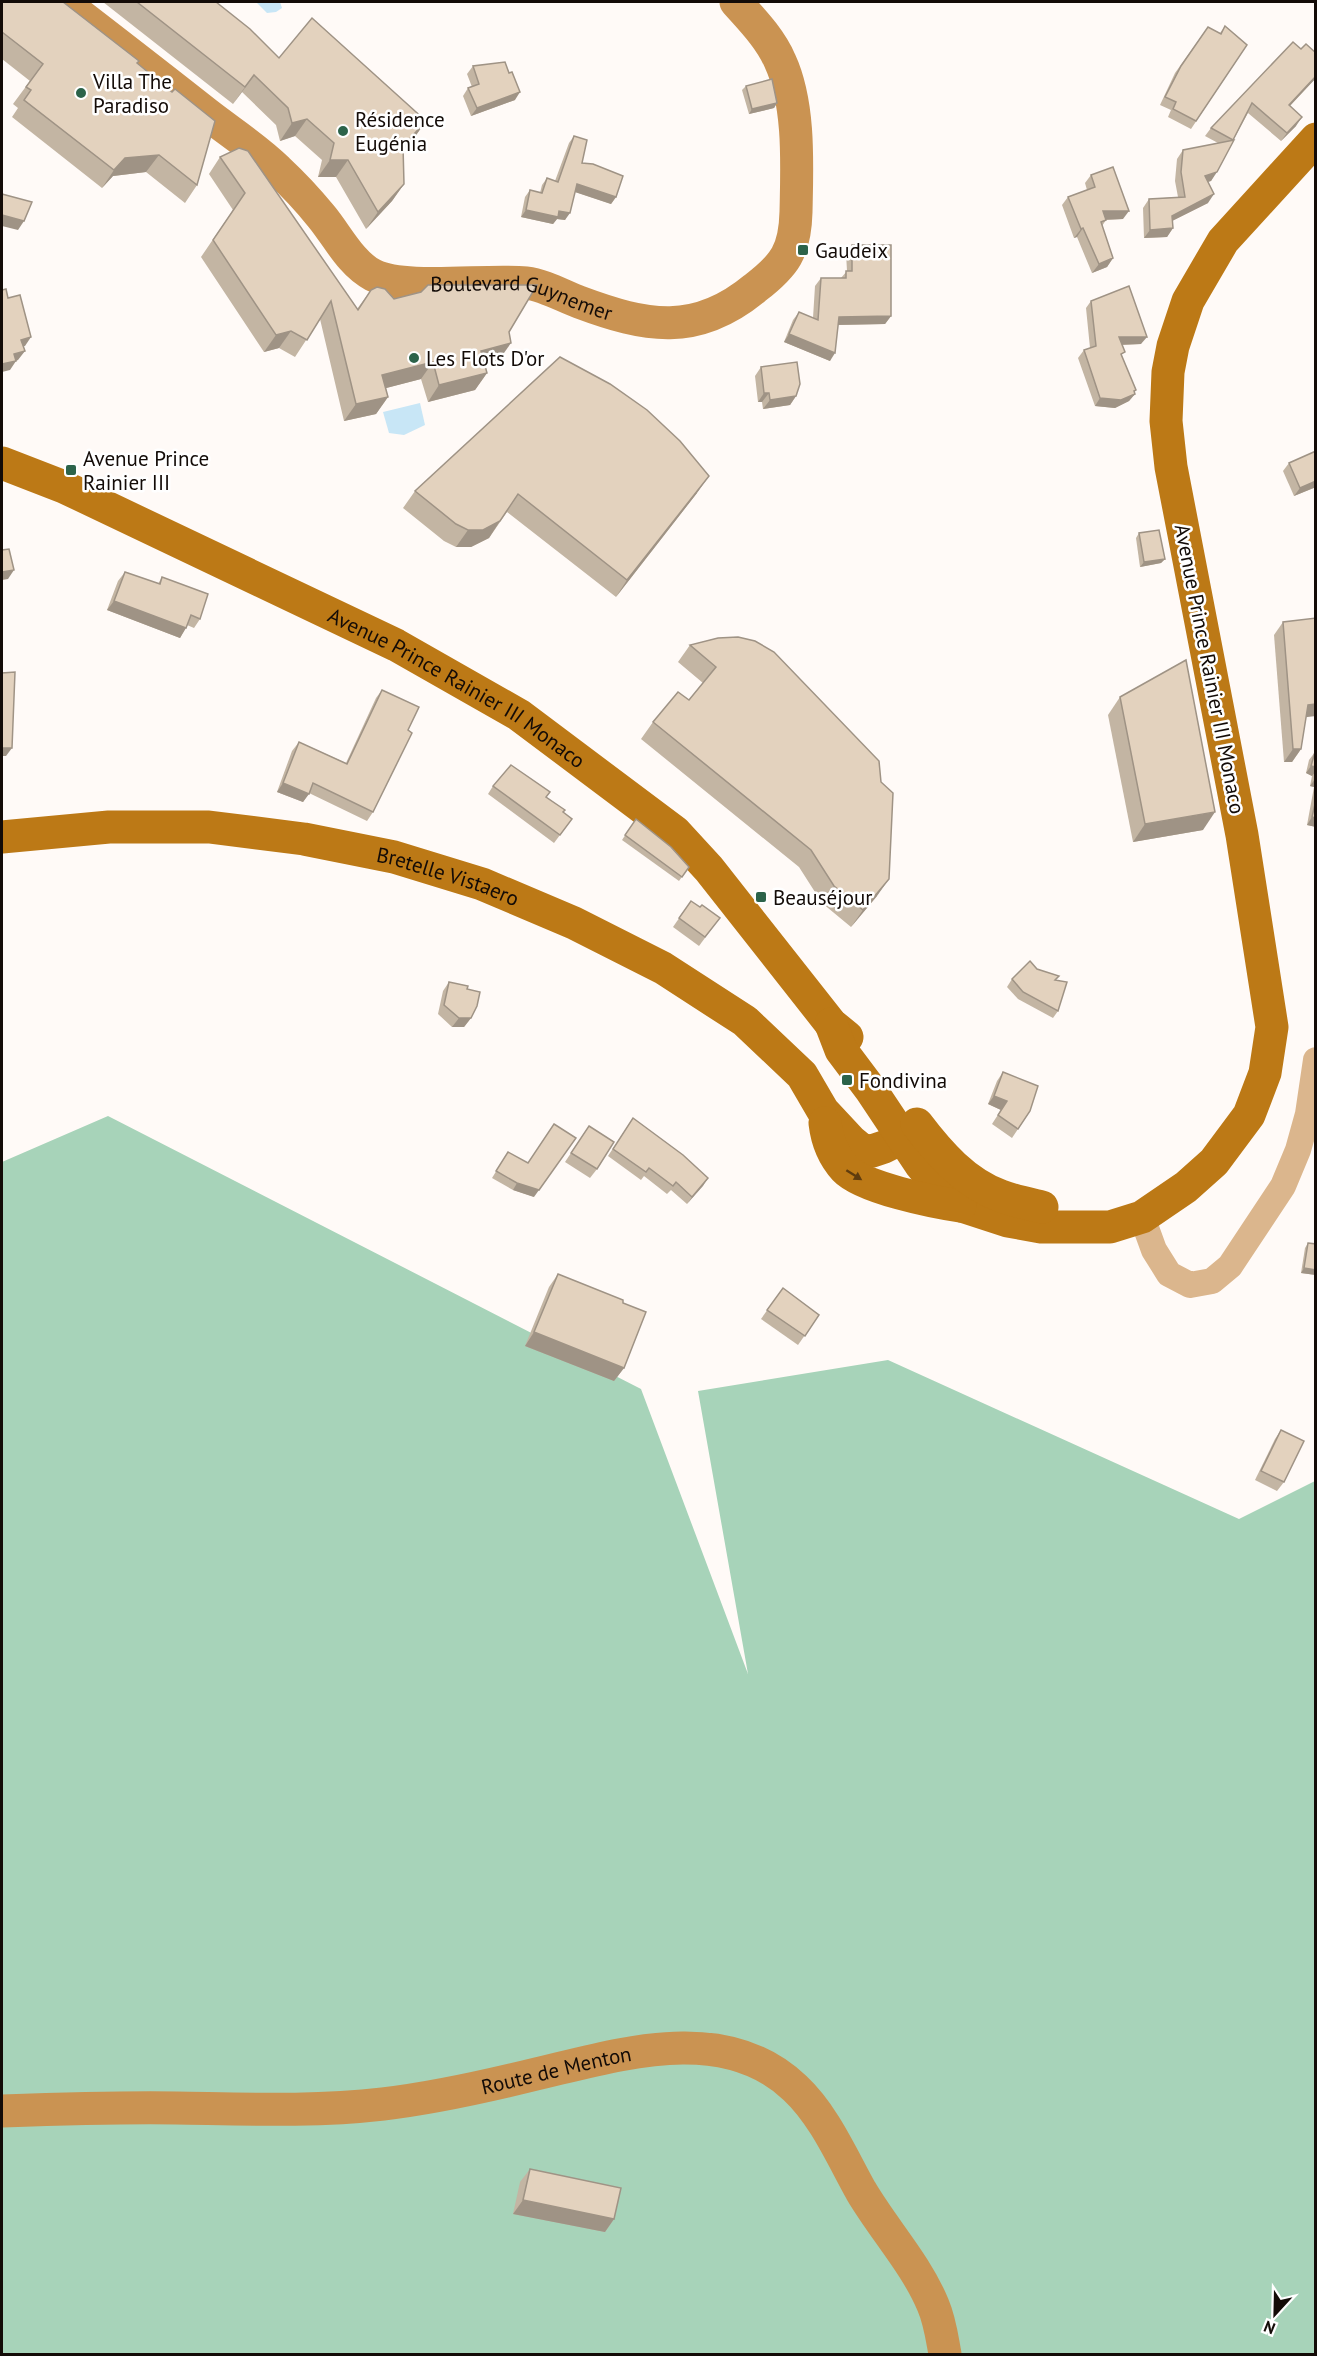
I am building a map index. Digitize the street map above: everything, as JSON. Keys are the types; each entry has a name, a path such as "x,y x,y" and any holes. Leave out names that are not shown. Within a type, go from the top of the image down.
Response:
{"main road":[{"name":"Boulevard Guynemer","path":"63,2 277,168 322,217 351,256 373,275 405,283 501,281 530,284 617,317 652,324 690,321 717,312 741,300 778,270 791,247 796,226 797,181 794,110 780,61 763,32 736,2"},
{"name":"Avenue Prince Rainier III Monaco","path":"2,463 64,488 396,645 519,715 675,831 831,1024 841,1050 918,1148 940,1188 962,1206 1008,1221 1041,1227 1110,1227 1186,1187 1214,1162 1250,1114 1265,1073 1272,1027 1242,835 1171,467 1166,421 1168,372 1173,345 1188,301 1223,241 1316,139"},
{"name":"Bretelle Vistaero","path":"2,837 109,827 209,827 303,839 382,855 482,884 574,923 663,968 745,1021 802,1075 823,1111 851,1142 862,1150 872,1151 884,1147 918,1148"},
{"name":"Bretelle Vistaero","path":"823,1111 827,1136 834,1153 846,1171 883,1188 962,1206"},
{"name":"Avenue Prince Rainier III Monaco","path":"918,1148 942,1155 967,1176 1000,1196 1055,1211 1147,1208"},
{"path":"883,1188 918,1148"},
{"name":"Route de Menton","path":"2,2111 96,2108 274,2110 339,2108 439,2096 638,2051 685,2047 737,2056 784,2078 807,2100 869,2205 927,2292 940,2327 945,2355"}],"street":[{"path":"1147,1208 1154,1250 1169,1274 1190,1285 1212,1281 1230,1266 1283,1186 1295,1159 1308,1114 1316,1060"}],"green space":[{"path":"108,1116 641,1389 748,1674 698,1391 888,1360 1239,1519 1315,1481 1315,2354 2,2354 2,1162"}],"water":[{"path":"256,2 280,2 282,8 276,12 267,13"},
{"path":"420,403 425,425 404,435 389,433 383,412"}],"building":[{"name":"Villa The Paradiso","path":"2,2 63,2 139,61 137,63 172,92 175,89 215,121 197,185 159,155 125,158 114,170 24,100 31,90 26,87 43,64 2,32"},
{"path":"137,2 216,2 250,29 279,58 312,18 426,121 403,146 404,184 378,212 348,160 330,160 334,143 307,119 292,123 288,108 254,75 245,87"},
{"path":"1225,26 1247,45 1196,121 1173,109 1176,102 1165,97 1181,66 1208,27 1221,34"},
{"path":"1293,42 1301,49 1306,44 1316,53 1316,76 1289,105 1302,117 1287,133 1252,103 1233,140 1211,128"},
{"path":"505,62 520,92 477,108 468,88 479,84 473,66"},
{"path":"772,79 777,103 752,109 746,86"},
{"path":"574,136 587,140 582,163 593,164 623,176 616,197 577,184 570,213 559,211 558,217 526,210 530,190 542,193 547,178 558,182"},
{"path":"1234,140 1217,172 1205,176 1214,194 1172,216 1173,228 1150,230 1149,199 1185,197 1181,172 1183,150"},
{"path":"239,148 248,151 358,310 371,290 377,287 385,289 394,299 421,292 428,285 537,285 509,332 511,343 481,351 487,373 439,385 433,362 382,375 388,397 356,404 331,301 307,340 291,331 276,335 213,240 245,193 220,157"},
{"path":"1113,167 1129,211 1103,211 1106,220 1101,222 1113,258 1099,264 1068,197 1095,187 1091,175"},
{"path":"2,194 32,202 24,221 2,215"},
{"path":"852,245 891,245 891,316 839,317 835,353 789,334 799,312 818,320 821,278 846,278 846,271 852,271"},
{"path":"1129,286 1147,337 1119,337 1125,352 1121,354 1136,390 1135,394 1121,400 1100,398 1084,350 1096,346 1091,301"},
{"path":"6,289 8,298 20,295 31,337 21,340 25,351 14,354 16,361 2,364 2,290"},
{"path":"560,357 610,384 647,410 680,441 709,476 627,580 518,494 500,521 483,530 468,530 456,524 415,491"},
{"path":"797,362 800,384 796,396 770,400 769,393 764,393 761,367"},
{"path":"1316,451 1316,481 1300,488 1289,463"},
{"path":"1159,530 1165,559 1144,562 1139,533"},
{"path":"9,549 14,570 2,572 2,550"},
{"path":"125,572 160,584 162,577 208,594 200,619 191,615 186,628 114,601"},
{"path":"1316,618 1316,704 1308,705 1301,749 1293,749 1283,622"},
{"path":"738,637 755,641 774,652 879,761 881,782 893,793 889,879 863,910 834,886 811,850 653,722 678,692 689,700 716,667 690,645 718,638"},
{"path":"1186,660 1215,812 1145,824 1120,697"},
{"path":"15,672 12,748 2,748 2,673"},
{"path":"382,690 419,707 408,730 412,733 373,812 313,783 309,794 283,783 299,742 347,764"},
{"path":"1316,752 1316,767 1311,766"},
{"path":"511,765 550,792 546,797 565,810 563,812 572,819 560,835 493,786"},
{"path":"1316,800 1316,818 1312,817"},
{"path":"636,819 671,847 689,867 682,877 625,835"},
{"path":"691,901 700,907 702,905 720,918 705,937 679,918"},
{"path":"1030,961 1037,969 1059,976 1055,980 1067,982 1058,1011 1023,992 1012,979"},
{"path":"449,982 468,986 467,989 480,992 471,1018 459,1018 444,1005"},
{"path":"1003,1072 1038,1086 1030,1111 1018,1129 998,1115 1007,1101 994,1096"},
{"path":"633,1118 683,1155 708,1178 692,1197 676,1182 673,1186 649,1168 646,1172 613,1149"},
{"path":"554,1124 576,1138 539,1190 517,1183 496,1171 508,1152 528,1163"},
{"path":"589,1126 614,1142 597,1169 571,1153"},
{"path":"1308,1243 1316,1244 1316,1270 1304,1268"},
{"path":"558,1274 623,1300 623,1303 646,1312 624,1368 534,1332"},
{"path":"783,1288 819,1315 805,1336 767,1310"},
{"path":"1281,1430 1304,1441 1284,1482 1261,1471"},
{"path":"530,2169 621,2188 614,2219 523,2200"}],"place":[{"name":"Villa The Paradiso","path":"81,93"},
{"name":"Résidence Eugénia","path":"343,131"},
{"name":"Gaudeix","path":"803,250"},
{"name":"Les Flots D'or","path":"414,358"},
{"name":"Avenue Prince Rainier III","path":"71,470"},
{"name":"Beauséjour","path":"761,897"},
{"name":"Fondivina","path":"847,1080"}]}
